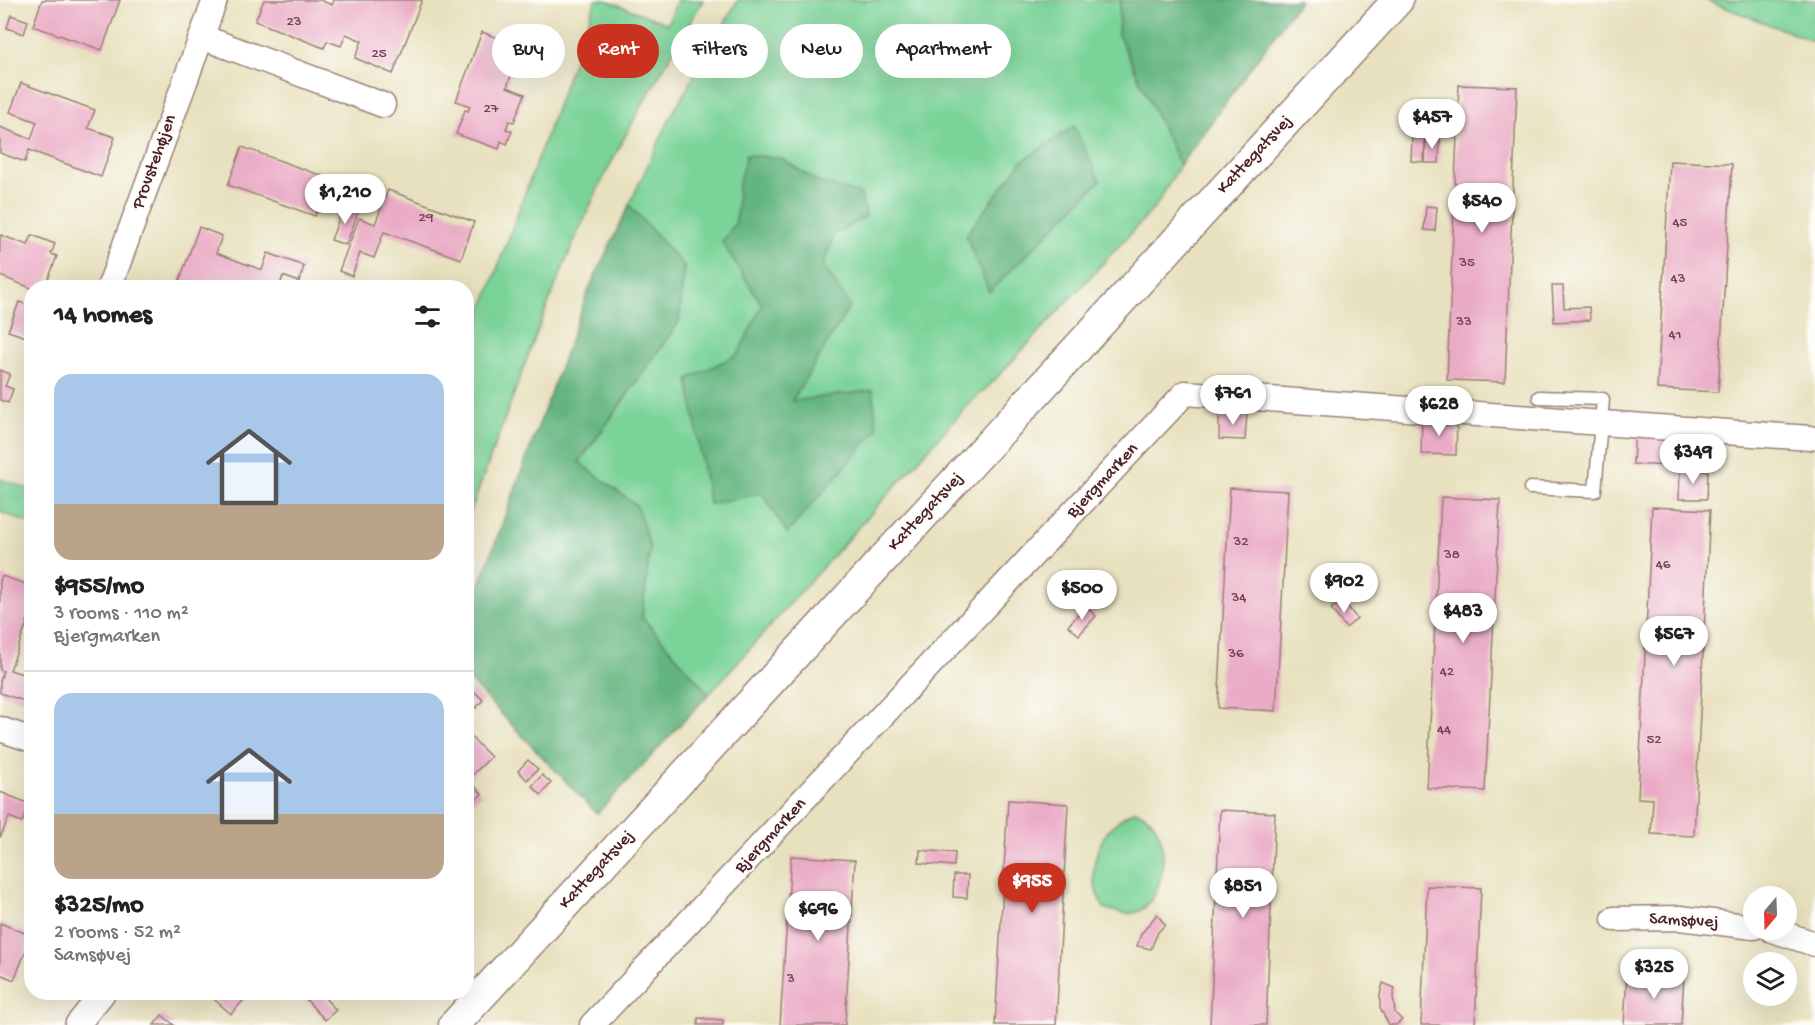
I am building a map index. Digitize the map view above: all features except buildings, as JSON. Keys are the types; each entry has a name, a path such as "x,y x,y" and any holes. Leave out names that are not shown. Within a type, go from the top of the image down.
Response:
{"street":[{"name":"Provstehøjen","path":"112,280 215,0"},
{"name":"Kattegatsvej","path":"454,1025 1398,0"},
{"path":"202,37 383,105"},
{"name":"Bjergmarken","path":"592,1025 1185,393 1810,438"},
{"path":"0,729 24,737"},
{"name":"Samsøvej","path":"1614,919 1680,918 1743,926"},
{"path":"1797,938 1815,944"},
{"path":"77,1025 97,1000"}],"lane":[{"path":"1530,488 1595,491 1602,423 1603,399 1539,397"}],"green space":[{"path":"596,0 606,0 668,24 677,0 703,0 689,24 671,24 671,55 659,76 659,24 587,24"},
{"path":"738,0 1120,0 1118,34 1180,165 1156,206 990,385 969,404 709,694 642,617 650,547 579,463 679,322 684,266 629,205 671,116 693,78 768,78 768,24 724,24"},
{"path":"1120,0 1300,0 1180,165 1118,34"},
{"path":"1705,0 1815,0 1815,42"},
{"path":"577,52 577,78 658,78 599,187 562,269 474,502 474,332"},
{"path":"1074,126 1100,181 989,292 966,235 1021,162"},
{"path":"746,155 781,158 818,182 861,194 866,216 834,235 823,265 850,306 792,401 873,390 877,430 787,533 762,493 709,504 688,379 738,354 762,305 722,242 736,222 738,186"},
{"path":"629,205 684,266 679,322 579,462 637,506 650,547 642,617 709,694 597,814 474,685 474,600 589,289"},
{"path":"0,479 24,488 24,521 0,512"},
{"path":"1134,811 1147,817 1157,828 1162,843 1161,877 1156,892 1147,905 1133,913 1116,912 1104,908 1097,894 1094,866 1102,840 1121,819"}]}
